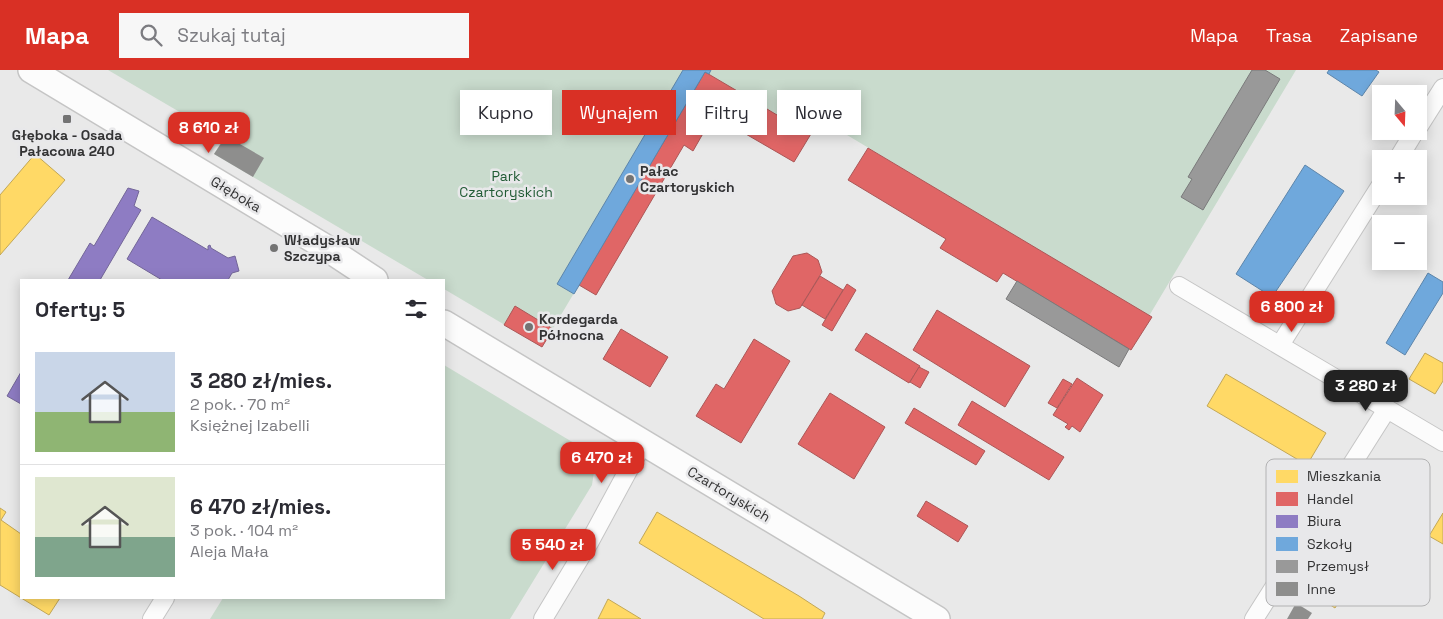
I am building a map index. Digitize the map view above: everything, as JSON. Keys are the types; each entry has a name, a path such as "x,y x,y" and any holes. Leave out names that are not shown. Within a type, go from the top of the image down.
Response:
{"main road":[{"name":"Głęboka","path":"32,70 366,277"},
{"name":"Czartoryskich","path":"445,324 937,619"}],"street":[{"path":"1428,112 1443,88"},
{"path":"1280,345 1372,199"},
{"path":"1179,286 1443,442"},
{"path":"1355,459 1387,409"},
{"path":"543,619 644,443"},
{"path":"152,619 164,599"},
{"path":"1254,619 1266,600"}],"green space":[{"name":"Park Czartoryskich","path":"108,70 1296,70 1149,316 847,135 861,135 861,90 777,90 777,115 767,109 767,90 735,90 705,72 694,90 686,90 686,104 676,121 676,90 562,90 562,135 668,135 542,347 445,290 445,279 426,279 214,154 224,138"},
{"path":"445,366 589,452 595,465 592,485 510,619 210,619 222,599 445,599"}],"building: Mieszkania":[{"path":"35,154 65,180 0,255 0,195"},
{"path":"1425,353 1443,363 1443,381 1435,394 1409,379"},
{"path":"1226,374 1326,433 1311,459 1297,459 1207,406"},
{"path":"0,508 6,512 1,520 20,533 20,597 0,585"},
{"path":"657,512 799,596 825,613 822,619 764,619 639,543"},
{"path":"1443,513 1443,544 1430,537"},
{"path":"23,599 59,599 49,615"},
{"path":"608,599 641,619 598,619"}],"building: Handel":[{"path":"705,72 736,90 694,90"},
{"path":"686,104 686,135 702,135 693,151 684,145 596,295 579,285 668,135 676,135 676,121"},
{"path":"767,109 777,115 777,135 810,135 794,162 748,135 767,135"},
{"path":"868,148 1152,317 1131,350 1003,273 997,282 940,248 946,239 848,180"},
{"path":"807,253 818,260 822,272 800,308 788,311 776,304 772,291 793,256"},
{"path":"820,276 843,290 825,319 802,305"},
{"path":"847,284 856,290 832,331 822,325"},
{"name":"Kordegarda Północna","path":"515,306 553,329 542,347 504,325"},
{"path":"937,310 1030,366 1005,407 913,350"},
{"path":"621,329 668,357 650,387 603,359"},
{"path":"866,333 920,366 909,383 855,350"},
{"path":"754,339 790,361 741,443 696,416 716,384 724,389"},
{"path":"919,367 929,372 920,388 910,382"},
{"path":"1077,378 1103,395 1080,432 1072,426 1069,430 1065,427 1068,424 1053,415"},
{"path":"1063,379 1072,384 1057,408 1048,403"},
{"path":"830,393 885,427 854,479 798,444"},
{"path":"972,401 1064,457 1049,480 958,425"},
{"path":"914,408 985,451 976,465 905,423"},
{"path":"926,501 968,526 958,542 917,516"}],"building: Biura":[{"path":"128,188 139,191 134,206 141,210 101,279 69,279 90,243 94,246"},
{"path":"152,217 208,250 210,245 211,248 228,258 235,256 239,271 232,273 229,279 160,279 127,259"},
{"path":"20,374 20,403 7,396"}],"building: Szkoły":[{"name":"Pałac Czartoryskich","path":"683,70 711,70 709,74 705,72 694,90 686,90 686,104 676,121 676,90 671,90"},
{"path":"1329,70 1376,70 1379,72 1362,96 1327,73"},
{"name":"Pałac Czartoryskich","path":"645,135 668,135 574,294 557,284"},
{"path":"1305,165 1344,191 1272,297 1236,274"},
{"path":"1428,273 1443,282 1443,293 1405,355 1386,343"}],"building: Przemysł":[{"path":"1252,70 1265,70 1280,79 1203,210 1181,197 1192,179 1188,177"},
{"path":"1017,281 1129,349 1119,367 1006,299"}],"building: Inne":[{"path":"226,136 264,158 253,177 214,154"},
{"path":"1294,606 1301,606 1312,613 1308,619 1287,619"}],"place":[{"name":"Głęboka - Osada Pałacowa 240","path":"67,119"},
{"name":"Pałac Czartoryskich","path":"630,179"},
{"name":"Władysław Szczypa","path":"274,248"},
{"name":"Kordegarda Północna","path":"529,327"}]}
